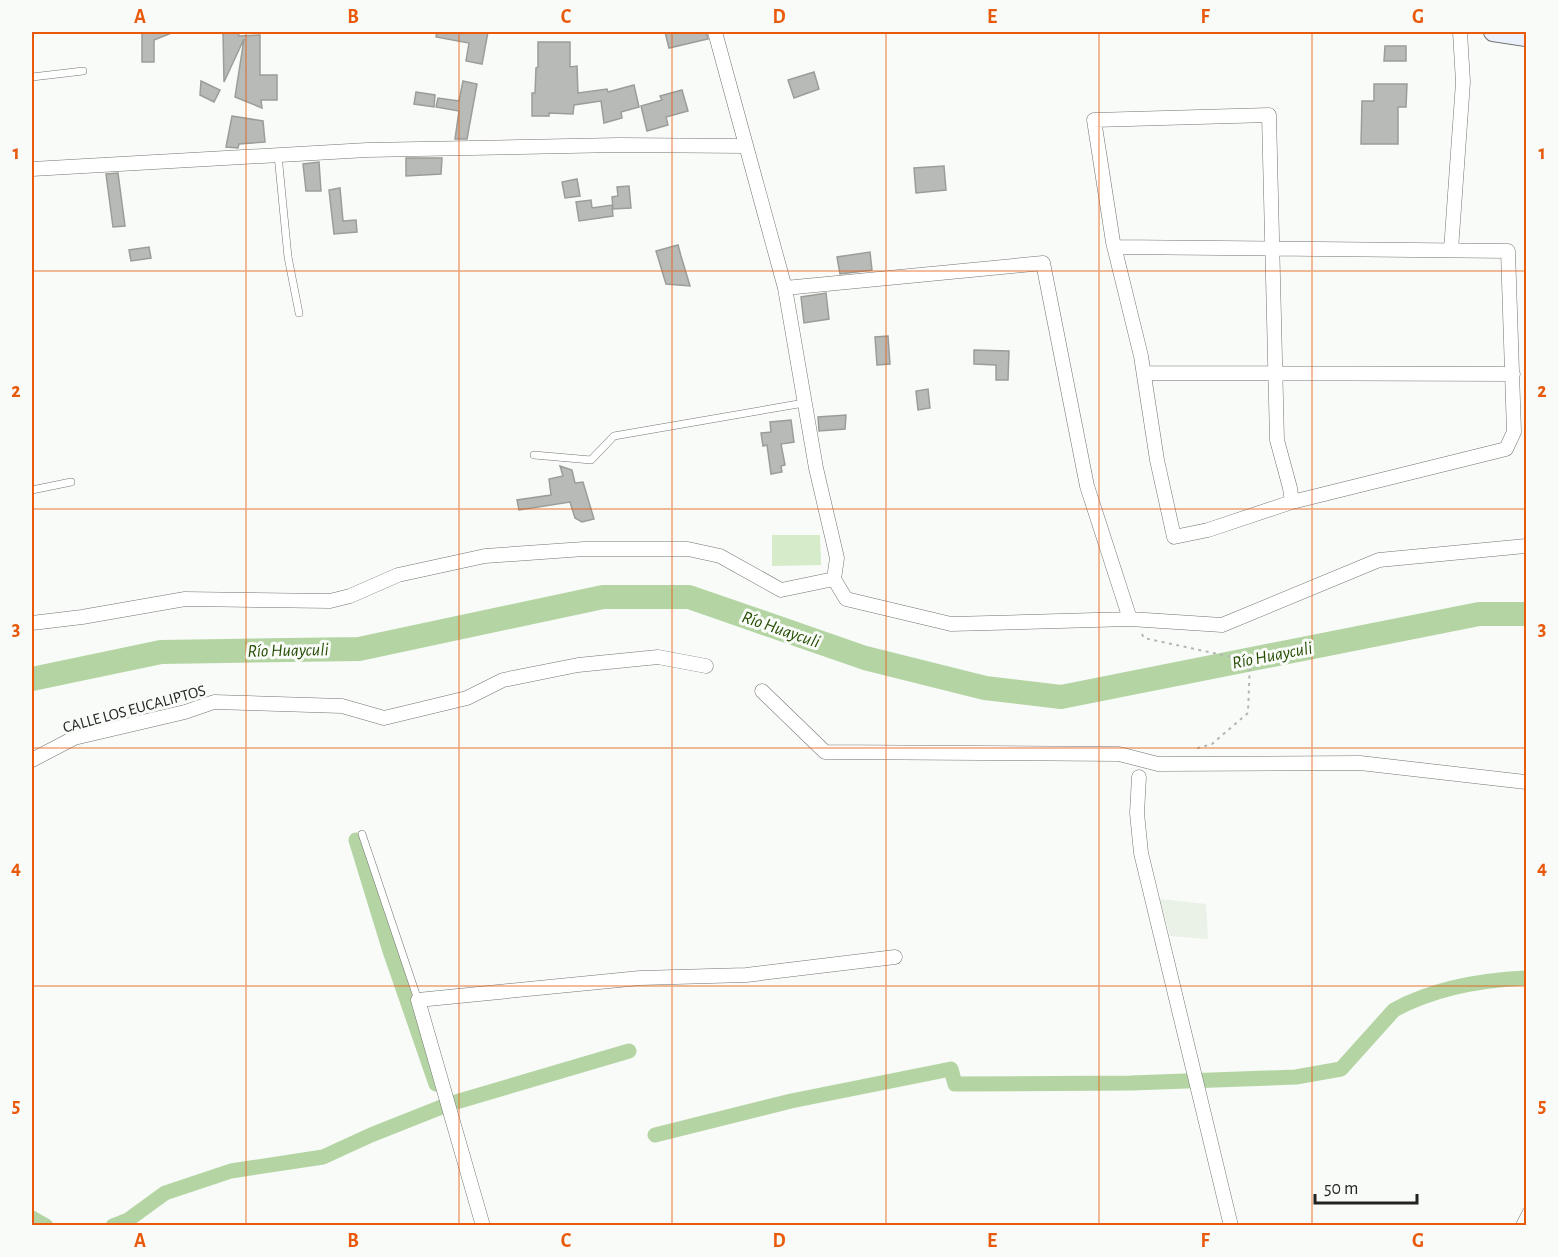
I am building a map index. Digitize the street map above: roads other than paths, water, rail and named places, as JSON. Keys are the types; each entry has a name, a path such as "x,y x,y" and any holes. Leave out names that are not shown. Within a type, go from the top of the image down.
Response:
{"main road":[{"path":"1493,32 1527,37"}],"street":[{"path":"715,32 785,288 816,468 837,558 834,579 846,598 951,624 1130,619 1222,626 1379,560 1527,546"},
{"path":"1451,250 1463,82 1461,32"},
{"path":"1114,247 1272,249 1451,250 1508,251 1514,432 1506,449 1292,502 1208,530 1174,537 1157,460 1142,356 1114,247 1094,120 1269,115 1272,249 1275,374 1277,440 1292,502"},
{"path":"32,169 367,150 547,146 745,146"},
{"path":"785,288 1043,263 1087,486 1130,619"},
{"path":"1144,374 1513,374"},
{"path":"32,623 82,617 185,599 330,601 350,596 398,575 485,556 584,549 688,549 720,556 781,590 834,579"},
{"name":"CALLE LOS EUCALIPTOS","path":"32,760 74,738 185,712 214,702 342,706 384,718 467,698 503,680 578,665 658,657 706,666"},
{"path":"762,691 825,752 1119,754 1158,764 1360,763 1527,782"},
{"path":"1139,777 1137,813 1141,854 1231,1226"},
{"path":"483,1226 418,1000 640,978 746,975 895,957"}],"lane":[{"path":"32,77 83,71"},
{"path":"278,155 288,257 299,313"},
{"path":"534,455 591,460 614,436 804,403"},
{"path":"32,490 72,482"},
{"path":"362,834 418,1000"},
{"path":"1519,1226 1527,1212"}],"waterway":[{"name":"Río Huayculi","path":"32,679 161,652 359,649 603,597 689,597 865,658 985,688 1061,697 1479,614 1526,614"},
{"path":"356,840 390,951 436,1084"},
{"path":"655,1135 791,1101 951,1069 955,1084 1131,1083 1296,1077 1341,1069 1394,1010 1409,1002 1458,987 1526,978"},
{"path":"456,1102 629,1051"},
{"path":"113,1226 128,1220 165,1193 231,1171 323,1157 444,1106"},
{"path":"32,1218 46,1226"}]}
